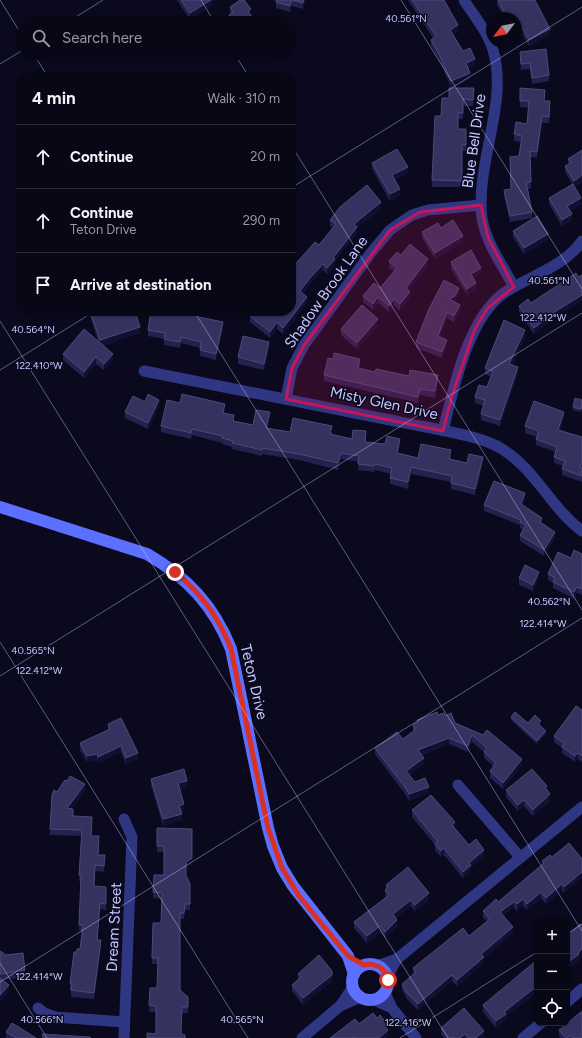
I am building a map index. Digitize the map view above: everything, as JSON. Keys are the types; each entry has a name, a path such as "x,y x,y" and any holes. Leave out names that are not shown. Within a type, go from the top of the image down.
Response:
{"street":[{"name":"Blue Bell Drive","path":"464,0 492,46 496,64 496,92 483,174 481,205 483,221 488,237 514,287"},
{"name":"Shadow Brook Lane","path":"286,399 292,368 304,345 370,254 390,230 412,215 424,211 442,207 481,205"},
{"path":"443,431 452,396 475,329 488,308 503,294 566,257 582,241"},
{"name":"Misty Glen Drive","path":"144,371 443,431 489,442 502,448 516,458 568,519 582,531"},
{"name":"Teton Drive","path":"0,507 147,554 181,576 206,602 221,627 231,649 268,828 280,864 299,896 348,956 354,974"},
{"path":"458,785 520,857"},
{"path":"302,1038 340,1006 353,987 354,974 364,965 378,966 397,959 582,807"},
{"name":"Dream Street","path":"124,819 132,837 124,1038"},
{"name":"Teton Drive","path":"348,956 364,965"},
{"path":"374,1000 385,993 388,986 388,977 397,959"},
{"path":"378,966 388,977"},
{"path":"353,987 361,997"},
{"path":"570,999 582,989"},
{"path":"385,993 392,1008 416,1038"},
{"path":"340,1006 361,997 374,1000 392,1008"},
{"path":"38,1008 44,1013 55,1017 124,1022"},
{"path":"523,1038 537,1026"}],"highlighted area":[{"path":"481,205 488,237 514,287 488,308 475,329 452,396 443,431 286,399 292,368 304,345 390,230 420,212"}],"building":[{"path":"181,0 211,0 190,13"},
{"path":"240,0 244,0 251,9 248,11 251,16 228,16 233,12 230,7"},
{"path":"276,0 292,0 290,6 276,2"},
{"path":"292,0 304,0 303,3"},
{"path":"412,0 444,0 458,25 450,30 463,51 470,48 475,59 466,63 470,73 451,81 431,40 436,36"},
{"path":"498,0 535,0 550,29 529,40 522,30 522,12 504,12"},
{"path":"546,49 549,75 532,78 530,63 521,64 520,52"},
{"path":"449,88 474,88 473,100 463,99 463,113 458,113 458,129 466,129 466,145 462,145 462,181 432,180 435,116 441,116 442,98 449,98"},
{"path":"520,88 545,90 544,101 550,101 549,117 542,116 537,152 530,151 531,182 526,182 532,212 510,216 504,190 511,189 510,157 519,156 522,136 514,134 516,122 527,124 529,101 520,101"},
{"path":"397,149 408,167 392,175 400,189 390,194 372,163"},
{"path":"582,150 582,175 574,181 565,166 571,163 568,159"},
{"path":"573,184 581,198 567,206 572,214 562,220 549,198"},
{"path":"367,185 381,202 354,224 357,227 327,268 323,264 310,278 300,291 307,297 296,311 296,263 315,242 319,245 336,224 330,220 340,207"},
{"path":"537,216 548,234 524,248 513,231"},
{"path":"453,220 463,236 435,253 422,232 438,223 441,228"},
{"path":"410,244 428,259 406,288 410,292 400,304 394,299 389,306 378,297 373,304 363,296 374,283 380,288 397,268 389,261 397,252 401,255"},
{"path":"471,250 481,268 471,274 476,283 467,289 451,262"},
{"path":"576,273 578,277 582,275 582,295 556,311 534,328 519,306 528,299 531,303"},
{"path":"444,280 459,288 455,296 449,299 460,305 454,316 447,312 438,336 447,340 442,352 416,342 428,311"},
{"path":"362,305 378,319 357,343 341,329"},
{"path":"92,316 137,316 140,327 100,340"},
{"path":"150,316 194,316 223,322 216,354 200,350 201,342 181,337 180,342 164,339 165,333 148,330"},
{"path":"250,316 292,316 283,328 277,322 270,332"},
{"path":"504,320 525,330 509,364 518,367 500,420 481,414 485,400 475,397 479,385 487,387 493,371 485,368"},
{"path":"84,329 113,354 104,364 96,357 84,372 63,354"},
{"path":"243,336 269,342 264,364 238,357"},
{"path":"334,353 360,359 358,368 375,372 376,369 409,376 410,370 438,375 435,391 420,389 418,397 324,375 328,358 333,359"},
{"path":"148,394 159,400 148,423 125,412 133,396 145,402"},
{"path":"182,394 225,404 223,413 234,415 233,421 253,425 256,410 270,412 266,428 290,432 293,418 332,426 330,434 352,439 353,430 366,431 365,442 385,444 387,436 400,439 397,453 418,458 421,444 451,450 449,459 467,463 469,454 483,457 475,489 451,483 452,476 411,467 408,482 390,478 392,468 375,464 374,466 358,464 359,456 341,453 338,463 299,454 262,448 262,450 232,443 233,441 222,438 223,436 192,429 191,433 161,426 167,400 180,403"},
{"path":"575,398 582,400 581,409 573,407"},
{"path":"534,401 564,412 558,430 582,437 582,462 580,467 582,468 582,476 562,469 565,461 554,457 557,447 536,439 539,431 525,426"},
{"path":"494,481 525,493 521,504 542,518 540,522 555,532 544,550 520,535 526,525 520,522 521,520 484,505"},
{"path":"574,550 582,554 582,589 577,587 574,592 553,582 555,578 548,574 558,552 571,558"},
{"path":"525,565 539,572 533,585 519,578"},
{"path":"576,706 582,710 582,756 578,753 575,756 562,747 564,743 554,736"},
{"path":"437,712 438,715 444,713 445,716 451,713 455,723 483,735 487,730 522,759 503,783 490,771 496,763 484,752 487,748 472,735 468,746 449,738 418,750 424,758 406,771 415,782 425,778 429,787 409,794 375,748 397,732 403,739 415,730 413,725 418,722 417,720"},
{"path":"515,712 528,723 535,715 541,721 538,724 546,731 537,741 511,717"},
{"path":"121,718 138,753 126,758 121,746 98,757 97,754 87,756 80,743 110,729 108,724"},
{"path":"184,769 187,781 178,783 184,804 179,806 182,814 163,819 151,779"},
{"path":"532,769 547,786 545,787 550,794 533,810 524,800 518,805 506,790"},
{"path":"70,776 85,784 67,808 73,809 73,816 92,817 91,836 99,836 98,855 105,855 104,866 95,865 94,886 106,887 106,904 100,903 97,940 101,940 94,993 71,990 72,984 70,983 74,952 77,952 77,949 80,949 83,925 79,925 81,875 79,875 82,830 50,829 52,795 54,790 57,792 65,780 67,781"},
{"path":"431,795 455,822 452,825 469,845 476,839 484,850 469,863 471,865 463,872 444,848 441,851 435,844 438,842 412,810"},
{"path":"157,828 192,829 192,858 186,862 186,875 190,884 190,904 185,904 184,913 180,913 180,990 188,997 188,1007 182,1007 181,1034 185,1035 185,1038 147,1038 147,1033 156,1034 156,1006 149,1005 150,988 157,988 158,958 152,958 153,923 161,923 162,893 153,892 154,875 164,875 164,846 157,846"},
{"path":"569,843 582,859 582,872 564,887 562,884 546,898 541,892 527,904 523,899 517,904 514,902 500,912 513,927 481,954 484,957 457,980 452,975 418,1004 407,993 402,984 416,972 413,968 463,928 469,936 490,919 483,911 496,899 498,902 544,863 542,861 550,855 552,857"},
{"path":"408,867 429,893 415,905 411,900 393,914 397,920 385,932 380,926 367,936 354,922 389,895 385,890 388,887 386,885"},
{"path":"580,924 582,926 582,949 578,953 579,954 570,961 570,954 570,933"},
{"path":"0,951 6,955 23,953 25,970 0,974"},
{"path":"319,955 332,971 332,975 303,998 292,985 301,977 298,974"},
{"path":"534,962 534,988 504,1012 506,1014 496,1021 483,1005"},
{"path":"0,978 9,985 0,995"},
{"path":"464,1008 484,1031 476,1038 469,1038 465,1034 460,1038 449,1038 441,1028"},
{"path":"582,1011 582,1038 573,1038 571,1035 566,1038 559,1030 564,1026 570,1026 570,1021"},
{"path":"373,1013 377,1018 380,1015 387,1024 385,1026 388,1030 379,1038 330,1038 355,1019 359,1024"},
{"path":"12,1023 36,1038 16,1038 6,1032"},
{"path":"42,1034 90,1037 91,1038 43,1038"}],"route":[{"path":"175,572 194,588 206,602 216,617 231,649 268,828 273,846 282,868 306,906 348,956 364,965 371,964 380,967 386,973 388,980"}]}
